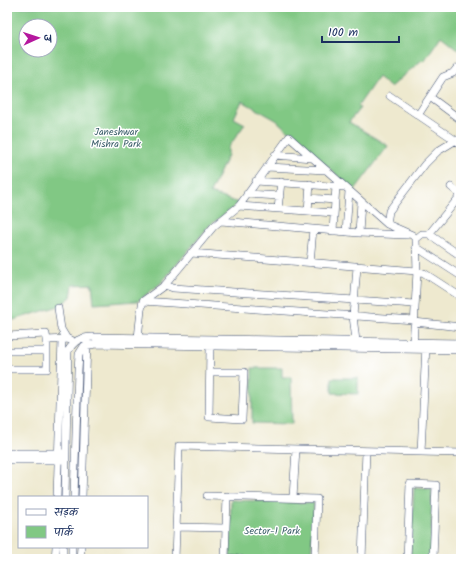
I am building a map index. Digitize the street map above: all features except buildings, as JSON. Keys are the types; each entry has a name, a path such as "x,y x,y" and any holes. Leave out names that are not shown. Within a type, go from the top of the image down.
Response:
{"street":[{"path":"418,115 442,77 453,73 457,68"},
{"path":"390,96 459,141"},
{"path":"430,97 461,120"},
{"path":"138,338 140,310 143,301 165,285 214,226 239,206 289,137 387,224 414,237"},
{"path":"387,224 390,211 425,164 438,151 459,141"},
{"path":"275,155 312,158"},
{"path":"266,167 326,170"},
{"path":"256,181 336,186 347,189"},
{"path":"278,209 281,182"},
{"path":"308,211 310,184"},
{"path":"333,231 336,186"},
{"path":"429,234 461,195 451,187"},
{"path":"346,232 347,189"},
{"path":"247,194 280,196"},
{"path":"309,198 335,200"},
{"path":"359,233 361,202"},
{"path":"239,206 334,213"},
{"path":"221,221 414,237 422,234 429,234 460,254"},
{"path":"310,264 313,229"},
{"path":"413,345 417,271 414,237"},
{"path":"416,247 461,276"},
{"path":"191,253 310,264 417,271 424,273 461,297"},
{"path":"356,341 353,316 357,267"},
{"path":"165,285 173,288 415,304"},
{"path":"143,301 353,316 414,321 461,327"},
{"path":"57,496 62,457 68,351 68,340 61,329 58,308"},
{"path":"7,336 46,334 47,340 47,369 7,369"},
{"path":"82,496 85,346 87,337"},
{"path":"47,340 68,340 87,337 356,341 461,350"},
{"path":"68,340 85,346 96,344 210,347 413,345"},
{"path":"65,496 62,457 68,340"},
{"path":"426,346 461,343"},
{"path":"74,496 79,354 85,346"},
{"path":"421,452 426,346"},
{"path":"210,347 209,417 242,419 244,372 210,372"},
{"path":"7,351 47,352"},
{"path":"175,559 179,446 461,454"},
{"path":"293,498 296,449"},
{"path":"362,559 366,451"},
{"path":"7,452 62,457"},
{"path":"7,460 75,457"},
{"path":"407,559 410,484 436,485 433,559"},
{"path":"207,496 317,499 315,559"},
{"path":"227,496 225,559 240,559"},
{"path":"176,527 226,528"},
{"path":"55,559 56,548"},
{"path":"63,548 63,559"},
{"path":"72,548 72,559"},
{"path":"80,559 81,548"}],"green space":[{"name":"Janeshwar Mishra Park","path":"7,7 461,7 461,52 441,36 424,61 422,60 390,87 378,77 358,106 360,108 349,122 388,146 354,191 276,120 242,101 234,118 245,124 228,148 228,155 210,193 239,203 209,226 161,283 138,301 94,304 92,284 73,285 71,297 59,306 7,322"},
{"path":"252,368 282,368 282,377 291,377 292,424 252,423"},
{"path":"332,378 358,378 358,394 332,393"},
{"path":"414,488 432,489 431,559 410,559"},
{"name":"Sector-1 Park","path":"231,500 314,503 311,559 230,557"}]}
